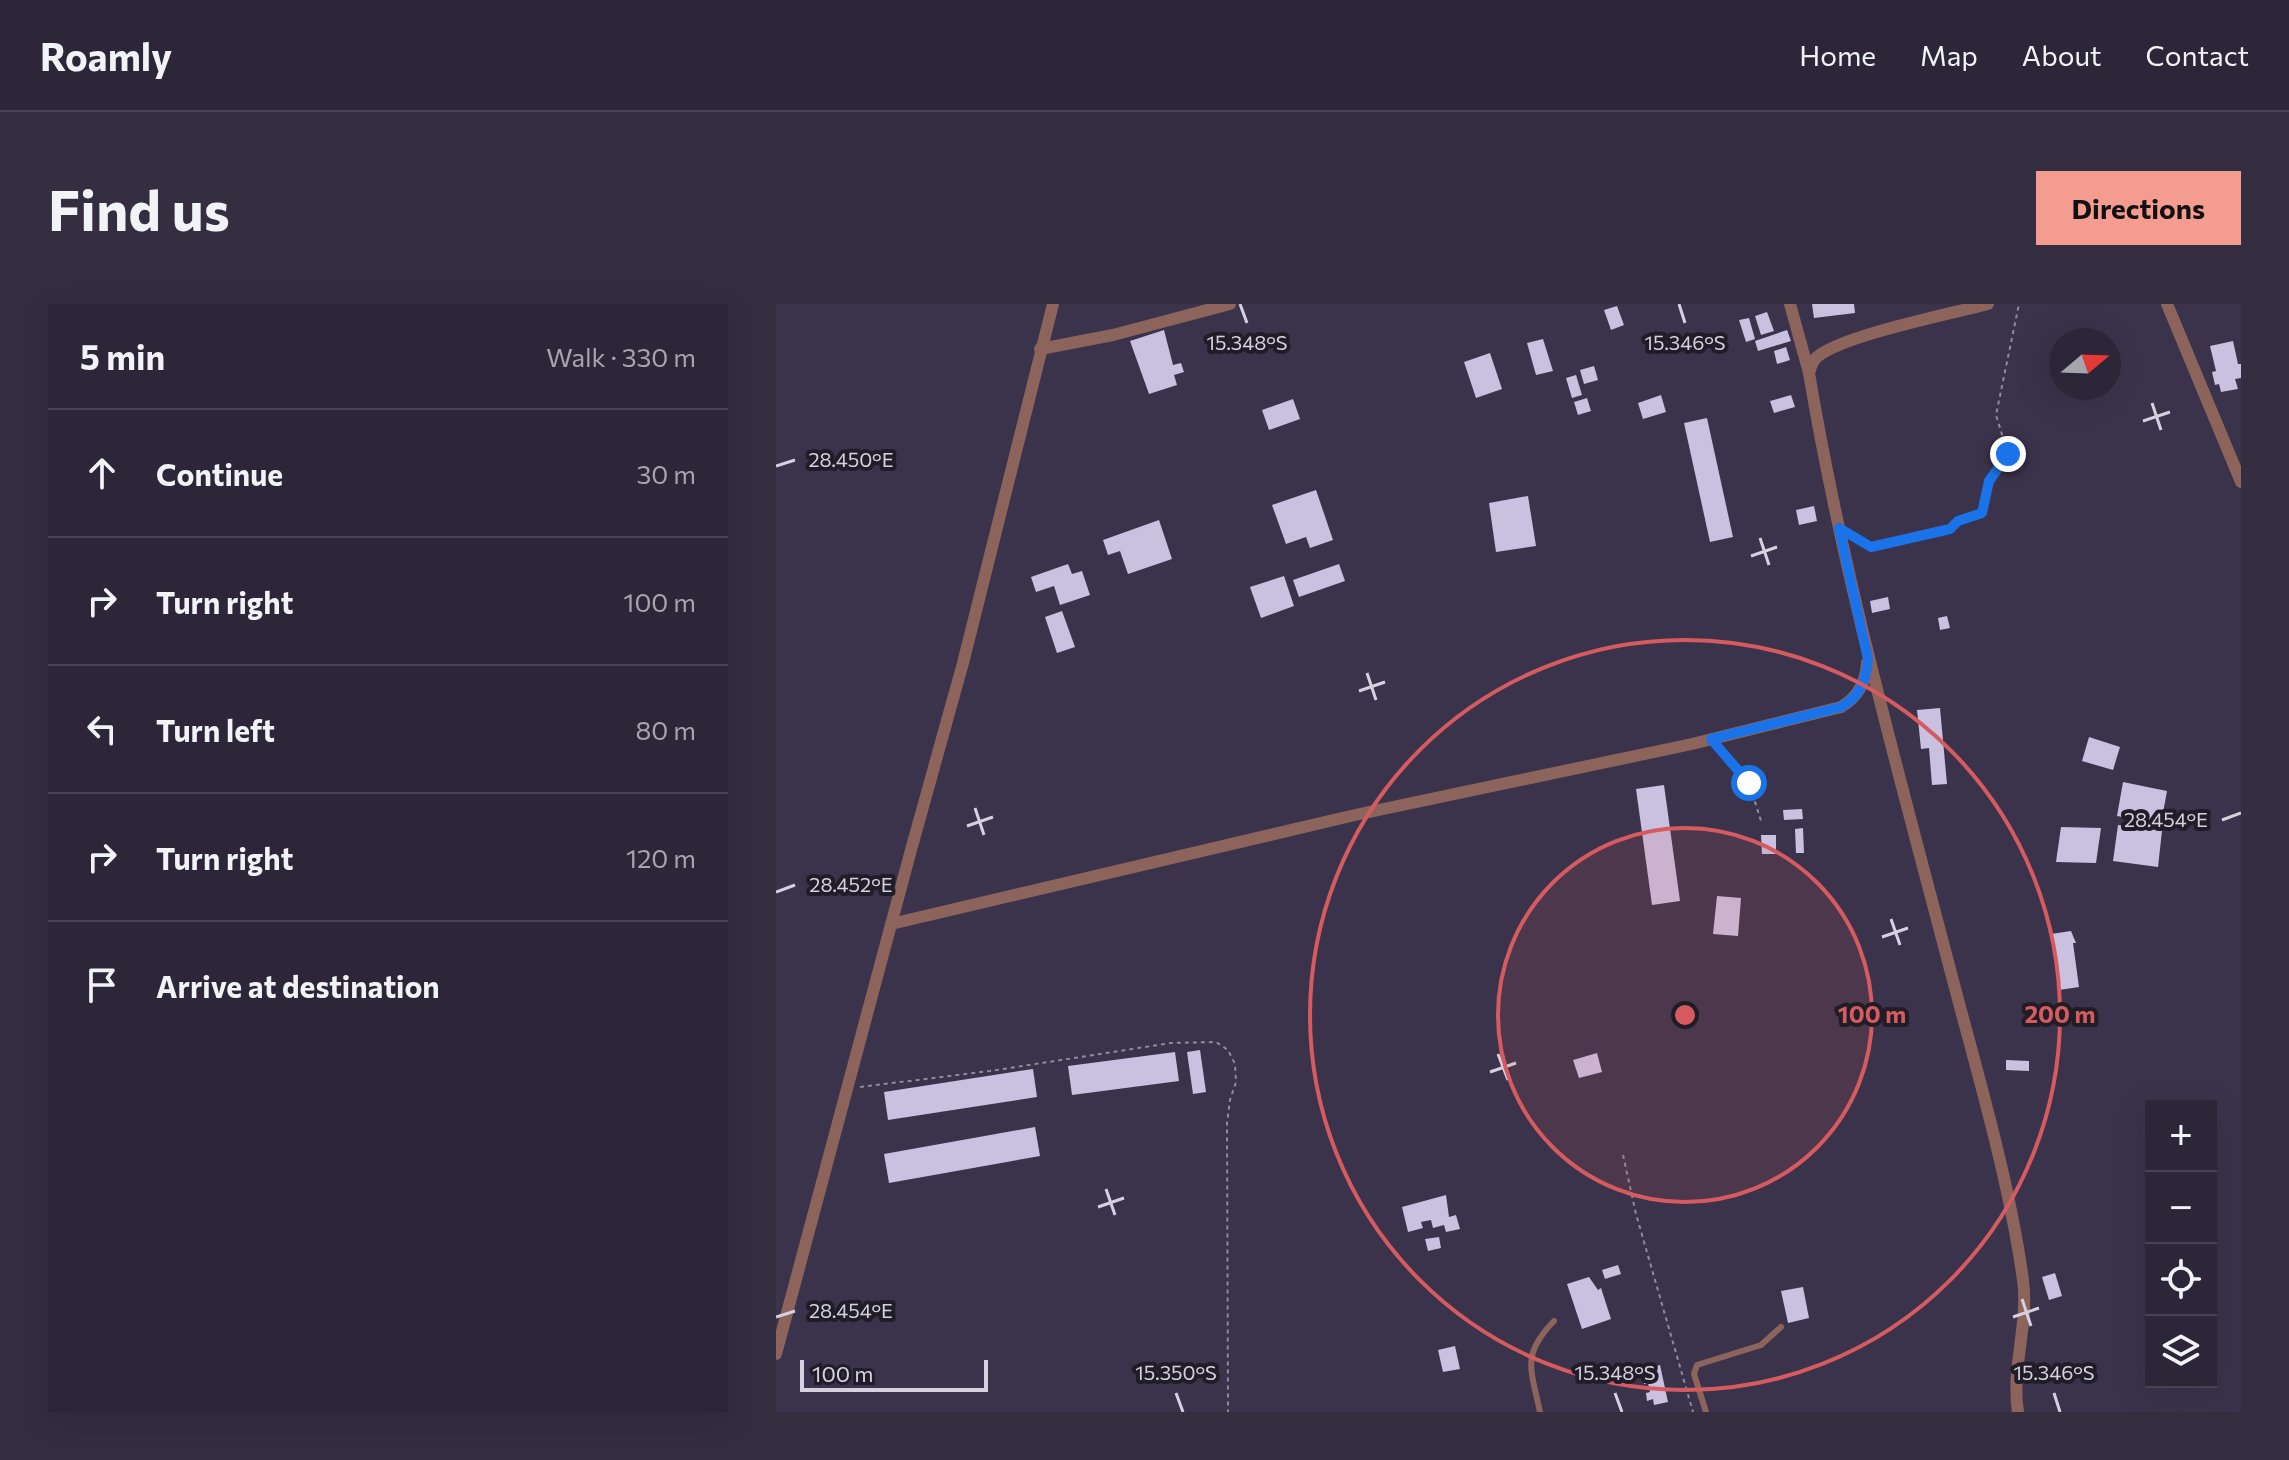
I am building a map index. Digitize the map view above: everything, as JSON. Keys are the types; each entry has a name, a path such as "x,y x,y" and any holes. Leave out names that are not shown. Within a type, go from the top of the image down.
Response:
{"street":[{"path":"776,1354 963,663 1053,304"},
{"path":"1040,349 1113,335 1230,304"},
{"path":"1790,304 1809,373 1868,659 1972,1052 2017,1250 2026,1311 2018,1373 2018,1412"},
{"path":"1809,373 1814,359 1829,350 1865,337 1988,304"},
{"path":"2167,304 2241,482"},
{"path":"891,924 1355,815 1711,739 1841,707 1861,689 1868,659"}],"lane":[{"path":"1540,1412 1531,1366 1532,1350 1554,1321"},
{"path":"1706,1412 1694,1374 1697,1365 1761,1345 1781,1327"}],"path":[{"path":"1839,528 1871,547 1950,529 1958,521 1982,513 1989,481 2008,454 1996,415 2019,304"},
{"path":"1711,739 1749,783 1762,824"},
{"path":"848,1089 1171,1043 1216,1042 1228,1050 1235,1064 1236,1082 1227,1123 1228,1412"},
{"path":"1623,1155 1636,1214 1693,1412"}],"building":[{"path":"1812,304 1854,304 1855,313 1814,318"},
{"path":"1617,306 1624,325 1611,330 1604,310"},
{"path":"1767,312 1774,331 1761,335 1755,316"},
{"path":"1749,318 1755,339 1746,342 1739,320"},
{"path":"1164,330 1173,365 1181,363 1184,372 1174,375 1177,385 1149,394 1130,341"},
{"path":"1787,330 1791,341 1758,351 1755,341"},
{"path":"1543,339 1553,371 1536,375 1527,343"},
{"path":"2233,341 2238,364 2241,364 2241,378 2235,379 2238,389 2221,392 2219,384 2215,385 2212,372 2216,371 2210,346"},
{"path":"1786,347 1790,360 1777,364 1774,351"},
{"path":"1490,353 1502,389 1476,398 1464,362"},
{"path":"1594,366 1598,380 1584,384 1580,370"},
{"path":"1576,375 1582,395 1572,398 1566,378"},
{"path":"1661,395 1666,412 1643,419 1638,403"},
{"path":"1791,395 1795,407 1774,413 1770,401"},
{"path":"1587,398 1591,411 1578,415 1574,402"},
{"path":"1293,399 1300,419 1269,430 1262,410"},
{"path":"1707,418 1733,537 1710,542 1684,423"},
{"path":"1316,490 1333,540 1310,548 1306,537 1286,544 1272,505"},
{"path":"1528,496 1536,546 1496,552 1489,503"},
{"path":"1814,506 1817,521 1799,525 1796,510"},
{"path":"1159,520 1172,559 1128,574 1120,551 1108,555 1103,540"},
{"path":"1068,564 1072,574 1082,571 1090,595 1060,605 1054,586 1036,592 1031,577"},
{"path":"1339,564 1345,581 1299,597 1293,580"},
{"path":"1284,576 1294,606 1261,618 1250,587"},
{"path":"1888,597 1890,609 1872,613 1870,601"},
{"path":"1062,611 1075,647 1057,653 1045,617"},
{"path":"1947,616 1950,628 1940,630 1938,618"},
{"path":"1940,708 1947,784 1932,785 1929,748 1921,749 1917,710"},
{"path":"2089,737 2120,747 2113,770 2082,761"},
{"path":"2123,782 2167,791 2161,824 2117,816"},
{"path":"1664,785 1680,901 1652,905 1636,789"},
{"path":"1802,809 1803,819 1784,820 1783,810"},
{"path":"2118,825 2162,831 2158,867 2113,861"},
{"path":"2061,827 2101,828 2096,863 2056,862"},
{"path":"1803,828 1804,853 1796,853 1795,829"},
{"path":"1761,835 1776,835 1776,854 1762,854"},
{"path":"1717,896 1741,898 1738,936 1713,934"},
{"path":"2071,931 2076,943 2073,943 2079,987 2059,990 2051,934"},
{"path":"1200,1050 1206,1092 1193,1094 1187,1052"},
{"path":"1175,1052 1179,1081 1072,1095 1068,1066"},
{"path":"1597,1053 1602,1072 1579,1078 1573,1060"},
{"path":"2006,1060 2029,1061 2029,1071 2006,1070"},
{"path":"1033,1069 1037,1097 888,1120 884,1092"},
{"path":"1035,1127 1040,1156 889,1183 884,1154"},
{"path":"1446,1195 1449,1217 1456,1215 1460,1229 1446,1232 1444,1225 1433,1228 1431,1220 1421,1222 1423,1228 1408,1232 1402,1207"},
{"path":"1439,1237 1441,1248 1428,1251 1425,1239"},
{"path":"1618,1265 1621,1274 1605,1279 1602,1270"},
{"path":"2055,1273 2062,1296 2049,1300 2042,1277"},
{"path":"1589,1277 1598,1290 1601,1288 1611,1319 1582,1329 1567,1284"},
{"path":"1803,1287 1809,1318 1788,1323 1781,1291"},
{"path":"1455,1346 1460,1369 1443,1372 1438,1350"},
{"path":"1660,1365 1668,1402 1654,1405 1653,1399 1647,1401 1646,1393 1650,1392 1642,1376 1647,1375 1645,1369"}],"route":[{"path":"1749,783 1711,739 1841,707 1861,689 1867,673 1868,659 1839,528 1871,547 1950,529 1958,521 1982,513 1989,481 2008,454"}]}
